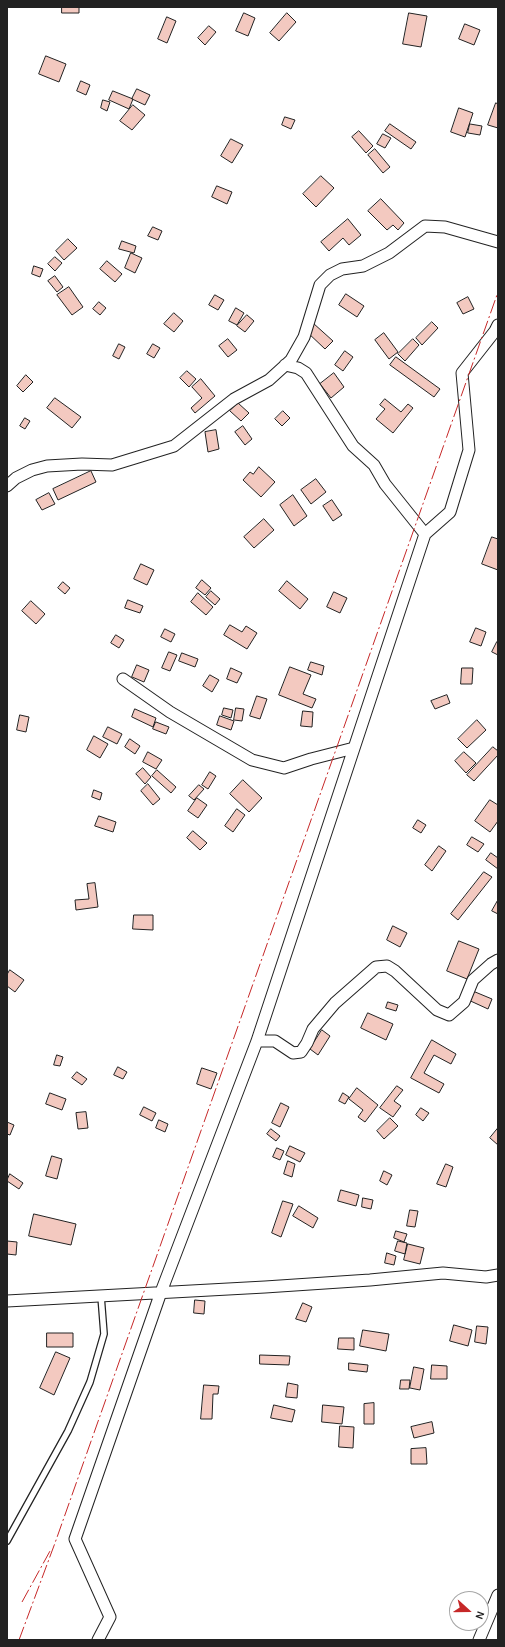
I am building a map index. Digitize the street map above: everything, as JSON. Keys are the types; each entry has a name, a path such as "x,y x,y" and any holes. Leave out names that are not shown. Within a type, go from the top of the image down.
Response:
{"street":[{"path":"7,486 16,478 32,470 47,466 82,464 112,465 174,446 234,399 269,380 291,360 304,337 320,285 330,275 342,269 363,266 389,253 425,226 445,227 498,242"},
{"path":"98,1640 110,1617 75,1539 161,1292 257,1041 425,534 450,512 469,450 462,373 498,325"},
{"path":"285,365 298,368 306,373 316,386 353,446 374,465 385,484 425,534"},
{"path":"123,679 170,712 252,760 284,768 311,759 354,748"},
{"path":"257,1041 275,1041 293,1053 301,1052 313,1029 335,1003 376,967 387,966 395,971 437,1010 449,1015 464,1002 473,980 491,964 498,960"},
{"path":"7,1301 362,1281 443,1273 486,1277 498,1275"},
{"path":"479,1640 498,1595"}],"lane":[{"path":"7,1541 68,1431 90,1382 104,1334 101,1296"}],"building":[{"path":"62,7 79,7 79,13 62,13"},
{"path":"244,13 255,18 248,36 236,31"},
{"path":"287,13 296,22 279,41 270,33"},
{"path":"409,13 427,16 421,47 403,44"},
{"path":"167,17 176,21 167,43 158,39"},
{"path":"465,24 480,30 474,45 459,39"},
{"path":"209,26 216,32 205,45 198,38"},
{"path":"46,56 66,64 59,82 39,74"},
{"path":"81,81 90,85 86,95 77,91"},
{"path":"137,89 150,95 145,105 132,99"},
{"path":"113,91 133,99 129,109 109,100"},
{"path":"103,100 110,102 107,111 101,108"},
{"path":"496,103 498,104 498,128 488,125"},
{"path":"133,105 145,115 132,130 120,121"},
{"path":"459,108 473,113 465,137 451,132"},
{"path":"285,117 295,120 291,129 282,125"},
{"path":"390,124 416,142 411,149 385,131"},
{"path":"470,124 482,126 480,135 468,133"},
{"path":"359,131 373,146 366,153 352,137"},
{"path":"383,134 391,138 385,148 377,144"},
{"path":"231,139 243,145 232,163 221,156"},
{"path":"375,149 390,167 383,173 368,155"},
{"path":"321,176 334,188 316,207 303,194"},
{"path":"217,186 232,192 227,204 212,197"},
{"path":"381,199 404,223 398,230 393,225 387,230 368,211"},
{"path":"348,219 361,235 349,245 343,238 329,251 321,242"},
{"path":"153,227 162,231 158,240 148,236"},
{"path":"68,239 77,248 64,260 56,251"},
{"path":"122,241 136,246 134,253 119,249"},
{"path":"131,253 142,258 135,273 125,268"},
{"path":"55,257 62,263 55,271 48,264"},
{"path":"107,261 122,274 115,282 100,269"},
{"path":"34,266 43,269 40,277 32,274"},
{"path":"55,276 63,287 57,292 48,281"},
{"path":"69,287 83,307 72,315 57,295"},
{"path":"346,294 364,306 357,317 339,305"},
{"path":"215,295 224,300 218,310 209,305"},
{"path":"468,297 474,309 463,314 457,303"},
{"path":"99,302 106,308 100,315 93,309"},
{"path":"236,308 244,313 237,325 229,321"},
{"path":"174,313 183,321 174,332 164,324"},
{"path":"247,315 254,321 245,332 237,326"},
{"path":"432,322 438,328 422,345 416,338"},
{"path":"313,323 333,341 325,349 306,331"},
{"path":"384,333 398,352 389,359 375,340"},
{"path":"228,339 237,350 228,357 219,346"},
{"path":"413,339 419,345 405,361 398,354"},
{"path":"119,344 125,347 119,359 113,356"},
{"path":"153,344 160,348 154,358 147,354"},
{"path":"345,351 353,357 343,371 335,365"},
{"path":"396,357 440,389 434,397 390,365"},
{"path":"187,371 196,379 189,387 180,378"},
{"path":"334,373 344,387 331,398 320,384"},
{"path":"26,375 33,382 23,392 17,386"},
{"path":"201,379 215,396 195,413 191,408 202,398 192,387"},
{"path":"55,398 81,417 72,428 47,408"},
{"path":"385,399 401,412 408,404 413,408 393,433 376,419 385,409 380,405"},
{"path":"238,403 249,413 241,421 230,411"},
{"path":"283,411 290,418 282,426 275,419"},
{"path":"25,418 30,421 25,429 20,426"},
{"path":"243,426 252,439 245,445 235,432"},
{"path":"216,430 219,449 208,452 205,432"},
{"path":"259,467 275,482 261,497 243,480 250,472 253,474"},
{"path":"91,471 96,482 58,500 53,489"},
{"path":"316,479 326,492 311,504 301,490"},
{"path":"49,493 55,504 42,510 36,500"},
{"path":"293,495 307,516 294,526 280,505"},
{"path":"332,500 342,515 333,521 323,506"},
{"path":"264,519 274,530 254,548 244,537"},
{"path":"492,537 498,539 498,570 482,564"},
{"path":"141,564 154,570 147,585 134,579"},
{"path":"202,580 211,588 205,595 196,588"},
{"path":"287,581 308,599 300,609 279,591"},
{"path":"63,582 70,588 65,594 58,588"},
{"path":"211,591 220,599 215,605 206,597"},
{"path":"334,592 347,598 340,613 327,607"},
{"path":"198,593 213,607 206,615 191,602"},
{"path":"128,600 143,606 140,613 125,608"},
{"path":"31,601 45,614 36,624 22,611"},
{"path":"230,625 242,632 246,626 257,633 247,649 224,635"},
{"path":"476,628 486,632 481,646 470,642"},
{"path":"165,629 175,634 171,642 161,637"},
{"path":"116,635 124,640 119,648 111,643"},
{"path":"497,642 498,643 498,655 492,652"},
{"path":"169,652 177,655 170,671 162,668"},
{"path":"182,653 198,659 195,667 179,661"},
{"path":"311,662 324,666 322,675 308,670"},
{"path":"137,665 149,670 144,682 132,677"},
{"path":"290,667 311,675 303,694 316,699 312,708 279,695"},
{"path":"231,668 242,673 237,683 227,679"},
{"path":"462,668 473,668 472,684 461,684"},
{"path":"210,675 219,680 212,692 203,686"},
{"path":"447,695 450,703 435,709 431,701"},
{"path":"257,696 267,699 260,719 250,716"},
{"path":"224,708 233,710 231,718 222,715"},
{"path":"236,708 244,709 242,721 234,720"},
{"path":"135,709 156,718 153,727 132,717"},
{"path":"303,711 313,712 312,727 301,726"},
{"path":"20,715 29,717 26,732 17,730"},
{"path":"220,716 234,721 231,730 217,725"},
{"path":"477,720 486,730 467,748 458,739"},
{"path":"156,722 169,727 166,734 153,729"},
{"path":"108,727 122,734 117,744 103,737"},
{"path":"94,736 108,744 100,758 87,750"},
{"path":"130,739 140,746 135,754 125,747"},
{"path":"493,747 498,751 498,755 474,781 467,775"},
{"path":"148,752 162,760 156,769 143,762"},
{"path":"464,752 476,763 466,773 455,761"},
{"path":"143,768 151,777 145,784 136,774"},
{"path":"157,770 176,787 171,793 152,776"},
{"path":"210,772 216,776 208,789 202,785"},
{"path":"243,780 262,798 249,812 230,794"},
{"path":"148,784 160,799 153,805 141,791"},
{"path":"199,785 204,789 194,800 189,796"},
{"path":"94,790 102,793 100,800 92,797"},
{"path":"197,798 207,805 198,818 188,811"},
{"path":"490,800 498,805 498,821 490,832 475,821"},
{"path":"237,809 245,815 233,832 225,826"},
{"path":"99,816 116,822 113,832 95,826"},
{"path":"418,820 426,825 421,833 413,828"},
{"path":"193,831 207,843 200,850 187,838"},
{"path":"472,837 484,844 478,852 467,845"},
{"path":"439,846 446,851 432,871 425,865"},
{"path":"491,853 498,858 498,869 486,860"},
{"path":"484,872 492,877 458,920 451,914"},
{"path":"95,883 98,907 76,910 75,900 89,899 87,884"},
{"path":"498,900 498,914 492,911"},
{"path":"134,915 153,915 153,930 133,929"},
{"path":"393,926 407,933 400,947 387,940"},
{"path":"459,941 479,949 467,979 447,971"},
{"path":"10,970 24,980 15,992 7,986 7,975"},
{"path":"468,989 492,999 488,1009 464,998"},
{"path":"388,1002 398,1005 396,1011 386,1008"},
{"path":"368,1013 393,1024 386,1040 361,1028"},
{"path":"322,1030 330,1036 318,1055 310,1049"},
{"path":"432,1040 456,1054 451,1064 434,1055 424,1073 444,1084 439,1093 411,1078"},
{"path":"57,1055 63,1057 60,1066 54,1065"},
{"path":"118,1067 127,1072 123,1079 114,1075"},
{"path":"202,1068 217,1073 211,1089 197,1084"},
{"path":"77,1072 87,1079 82,1085 72,1078"},
{"path":"397,1086 403,1090 394,1101 401,1106 393,1117 380,1108"},
{"path":"357,1088 378,1105 365,1122 358,1117 363,1110 349,1099"},
{"path":"50,1093 66,1099 62,1110 46,1104"},
{"path":"343,1093 349,1097 345,1104 339,1101"},
{"path":"281,1103 289,1107 280,1127 272,1123"},
{"path":"144,1107 156,1113 152,1121 140,1115"},
{"path":"421,1108 429,1113 423,1121 416,1115"},
{"path":"86,1112 88,1128 78,1129 76,1113"},
{"path":"390,1118 398,1126 384,1139 377,1131"},
{"path":"159,1120 168,1124 165,1132 156,1128"},
{"path":"7,1122 14,1125 10,1135 7,1134"},
{"path":"498,1128 498,1145 490,1138"},
{"path":"271,1129 280,1136 276,1141 267,1134"},
{"path":"290,1146 305,1153 300,1162 286,1155"},
{"path":"277,1148 284,1151 280,1160 273,1157"},
{"path":"52,1156 62,1159 57,1179 46,1176"},
{"path":"288,1161 295,1164 292,1177 284,1174"},
{"path":"446,1164 453,1167 446,1187 437,1184"},
{"path":"384,1171 392,1175 387,1185 380,1181"},
{"path":"10,1174 23,1183 19,1189 7,1181"},
{"path":"341,1190 359,1195 356,1206 338,1201"},
{"path":"363,1198 373,1200 371,1209 362,1207"},
{"path":"283,1201 293,1204 281,1237 272,1233"},
{"path":"299,1206 318,1218 313,1228 293,1216"},
{"path":"410,1210 418,1211 415,1227 407,1226"},
{"path":"34,1214 76,1224 71,1245 29,1236"},
{"path":"396,1231 407,1234 404,1242 394,1238"},
{"path":"7,1241 17,1242 16,1255 7,1254"},
{"path":"398,1241 407,1243 405,1254 395,1251"},
{"path":"408,1244 424,1248 420,1264 404,1260"},
{"path":"387,1253 396,1256 394,1265 385,1263"},
{"path":"195,1300 205,1301 204,1314 194,1313"},
{"path":"303,1303 312,1307 306,1322 296,1319"},
{"path":"454,1325 472,1330 468,1346 450,1341"},
{"path":"477,1326 488,1327 486,1344 475,1342"},
{"path":"363,1330 389,1334 386,1351 360,1346"},
{"path":"47,1333 73,1333 73,1347 47,1347"},
{"path":"339,1338 354,1338 354,1350 338,1349"},
{"path":"56,1352 70,1358 54,1395 40,1388"},
{"path":"260,1355 290,1356 289,1365 260,1364"},
{"path":"349,1363 368,1365 367,1372 349,1370"},
{"path":"432,1365 447,1366 447,1379 431,1379"},
{"path":"414,1367 424,1369 420,1390 410,1388"},
{"path":"401,1380 410,1380 409,1389 400,1389"},
{"path":"288,1383 298,1385 297,1398 286,1397"},
{"path":"204,1385 219,1386 218,1394 213,1394 212,1419 201,1419"},
{"path":"374,1403 374,1424 364,1424 364,1404"},
{"path":"274,1405 295,1410 292,1422 271,1418"},
{"path":"323,1405 344,1407 342,1424 322,1422"},
{"path":"432,1422 434,1433 414,1438 411,1427"},
{"path":"340,1426 354,1427 353,1448 339,1447"},
{"path":"426,1448 427,1464 411,1464 411,1449"}],"power":[{"path":"19,1640 55,1543 498,292"},
{"path":"22,1602 50,1551"}]}
